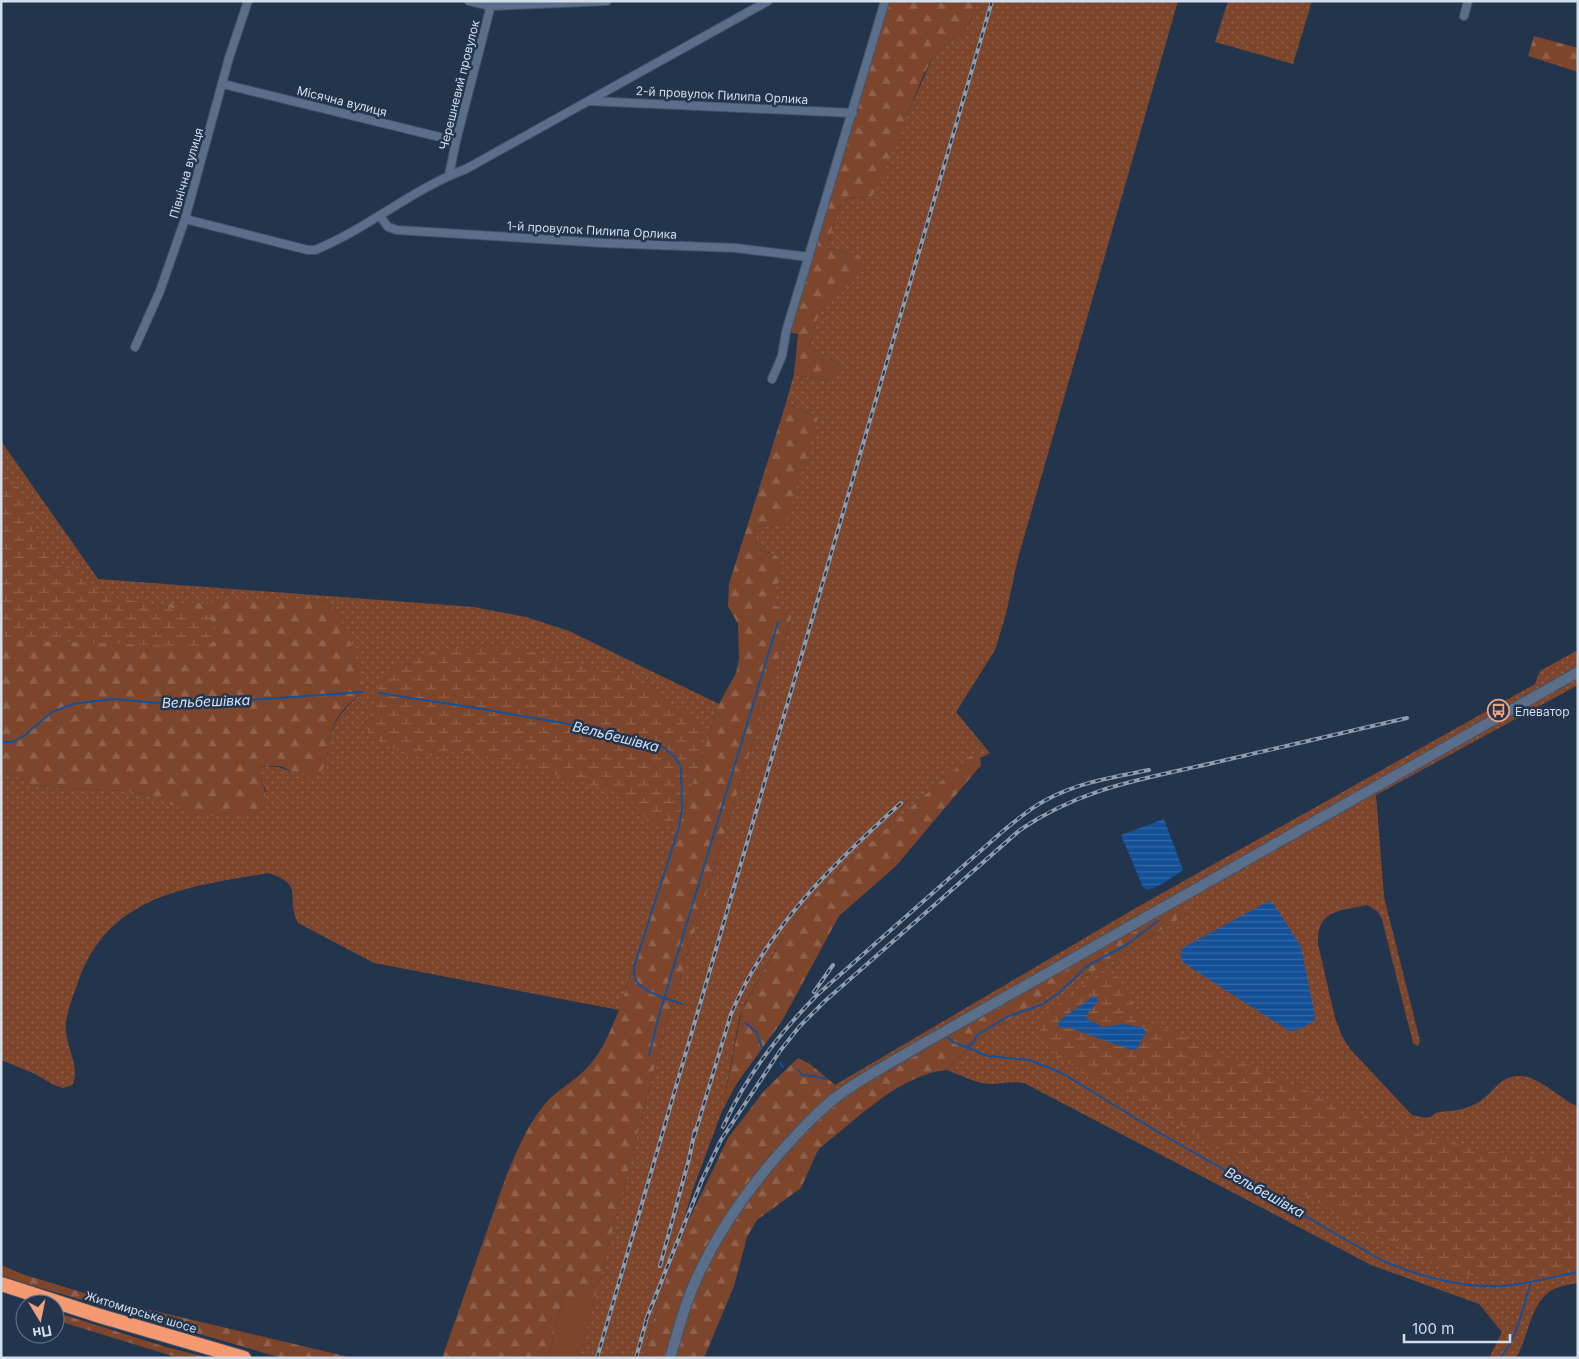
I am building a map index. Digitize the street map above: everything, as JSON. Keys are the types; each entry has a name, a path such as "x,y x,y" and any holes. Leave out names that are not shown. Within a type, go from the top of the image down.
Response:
{"highway":[{"name":"Житомирське шосе","path":"1,1284 100,1316 244,1358"}],"street":[{"name":"Північна вулиця","path":"135,347 160,291 185,219 229,58 248,1"},
{"path":"469,1 492,4 608,1"},
{"path":"185,219 312,251 380,216 449,175 466,169 768,1"},
{"path":"772,379 782,356 786,332 885,1"},
{"path":"1464,16 1468,1"},
{"name":"Черешневий провулок","path":"449,175 456,141 492,4"},
{"name":"Місячна вулиця","path":"223,84 456,141"},
{"name":"2-й провулок Пилипа Орлика","path":"590,100 853,113"},
{"name":"1-й провулок Пилипа Орлика","path":"380,216 388,227 397,230 604,243 736,248 809,257"},
{"path":"670,1358 692,1289 712,1248 728,1221 744,1197 777,1157 833,1100 919,1046 1522,702 1578,672"}],"green space":[{"path":"885,1 976,1 970,22 962,35 948,42 933,57 923,76 878,187 870,198 849,199 842,203 839,208 827,248 859,255 864,265 851,283 820,311 809,346 840,365 828,381 794,374 798,334 786,332"},
{"path":"976,1 1178,1 1018,558 1006,614 995,650 956,712 990,753 980,758 972,756 920,799 843,866 816,893 788,928 740,1015 722,1111 693,1189 642,1358 579,1358 665,1028 791,619 783,608 774,605 771,600 771,553 758,550 754,532 762,526 772,528 818,418 786,403 794,374 828,381 840,365 809,346 820,311 851,283 858,255 827,248 834,221 839,208 846,200 870,198 933,57 948,42 962,35 970,22"},
{"path":"1228,1 1312,1 1293,64 1215,42"},
{"path":"1534,36 1578,48 1578,72 1528,56"},
{"path":"786,403 818,418 787,521 776,528 762,525 754,532 758,550 776,555 781,563 780,580 771,596 774,605 788,611 791,619 665,1028 595,1297 563,1297 548,1358 442,1358 507,1174 524,1137 546,1103 580,1074 596,1057 619,1010 719,704 736,673 739,660 738,624 728,606 729,584"},
{"path":"1,441 98,579 474,607 526,617 569,631 719,704 619,1010 374,963 298,923 293,906 291,887 287,882 268,873 181,890 155,900 131,913 110,930 92,953 78,982 68,1012 66,1030 75,1071 72,1085 63,1088 54,1085 33,1073 1,1060 1,771 15,775 33,786 126,791 145,794 161,800 266,792 258,767 277,767 305,778 327,758 333,728 341,714 362,692 337,612 329,603 319,599 1,628"},
{"path":"1,472 24,495 35,533 40,543 53,557 107,596 205,614 215,628 216,637 214,641 203,647 14,640 1,635"},
{"path":"319,599 329,603 337,612 345,627 361,673 362,692 346,706 334,724 327,757 321,772 315,776 304,778 279,766 259,767 265,794 260,811 249,815 199,816 145,794 126,791 33,786 15,775 1,771 1,628 108,606"},
{"path":"466,648 513,648 629,676 638,680 694,720 703,733 704,742 679,827 652,823 625,796 611,791 473,751 422,756 406,753 369,736 366,721 374,707 379,684 390,671 402,663 433,653"},
{"path":"1578,650 1578,685 1376,795 1384,897 1420,1041 1418,1046 1413,1043 1382,919 1378,912 1367,905 1340,911 1326,918 1321,924 1318,933 1318,944 1335,1018 1342,1036 1350,1049 1412,1115 1428,1118 1439,1112 1468,1108 1483,1099 1501,1082 1521,1076 1535,1080 1578,1107 1578,1283 1559,1287 1549,1292 1542,1299 1536,1307 1516,1358 1489,1358 1502,1332 1479,1304 1371,1265 1024,1083 989,1084 947,1070 977,1040 1043,997 1108,964 1186,914 1186,904 934,1044 836,1105 833,1100 835,1085 1134,909 1535,684 1540,671"},
{"path":"972,755 980,758 981,765 896,866 839,916 782,1021 737,1083 722,1111 742,1009 788,928 816,893 843,866"},
{"path":"1186,903 1186,914 1108,964 1043,997 977,1040 947,1070 930,1073 896,1089 879,1100 820,1148 801,1188 757,1220 747,1237 734,1286 704,1358 642,1358 675,1249 728,1138 764,1091 798,1058 810,1064 835,1085 833,1100 836,1105 934,1044"},
{"path":"1101,973 1116,975 1136,1009 1147,1021 1380,1123 1489,1152 1578,1155 1578,1272 1531,1281 1487,1279 1430,1263 1407,1252 1058,1057 1041,1036 1039,1019"},
{"path":"1,1265 22,1274 104,1299 353,1358 282,1358 1,1275"},
{"path":"563,1297 595,1297 579,1358 548,1358"},
{"path":"65,1315 166,1347 209,1358 179,1358 65,1323"}],"water":[{"path":"1164,819 1183,870 1162,884 1148,890 1143,887 1121,835"},
{"path":"1269,901 1275,906 1301,947 1315,1019 1313,1022 1297,1030 1289,1031 1188,966 1183,962 1180,954 1184,947"},
{"path":"1096,996 1098,1001 1087,1014 1087,1019 1103,1027 1122,1024 1142,1027 1146,1032 1137,1049 1131,1050 1070,1028 1060,1028 1058,1026 1059,1021"}],"waterway":[{"path":"649,1055 660,1012 778,622"},
{"name":"Вельбешівка","path":"1,742 13,742 25,735 52,712 73,704 112,699 180,705 363,692"},
{"name":"Вельбешівка","path":"379,693 585,727 663,747 675,757 681,767 682,808 679,827 634,971 635,979 643,988 656,995 683,1004"},
{"name":"Вельбешівка","path":"965,1047 973,1043 977,1035 1007,1017 1041,1005 1059,993 1087,966 1126,945 1158,921"},
{"name":"Вельбешівка","path":"746,1023 757,1033 762,1048"},
{"name":"Вельбешівка","path":"946,1036 953,1042 988,1056 1029,1060 1062,1073 1153,1129 1383,1261 1397,1267 1441,1280 1487,1286 1521,1284 1578,1272"},
{"name":"Вельбешівка","path":"780,1063 783,1067"},
{"name":"Вельбешівка","path":"798,1070 802,1075 826,1079"},
{"path":"1500,1358 1516,1331 1531,1282"}],"railway":[{"path":"597,1358 992,1"},
{"path":"646,1320 702,1180 721,1140 780,1051 799,1027 825,1001 1020,830 1066,804 1137,780 1407,718"},
{"path":"723,1127 742,1090 764,1057 817,995 1003,831 1034,807 1058,794 1097,781 1149,770"},
{"path":"694,1137 731,1014 746,982 764,952 783,925 826,874 901,803"},
{"path":"814,992 833,965"},
{"path":"660,1266 695,1130"},
{"path":"636,1358 648,1314"}],"place":[{"name":"Елеватор","path":"1499,711"}]}
